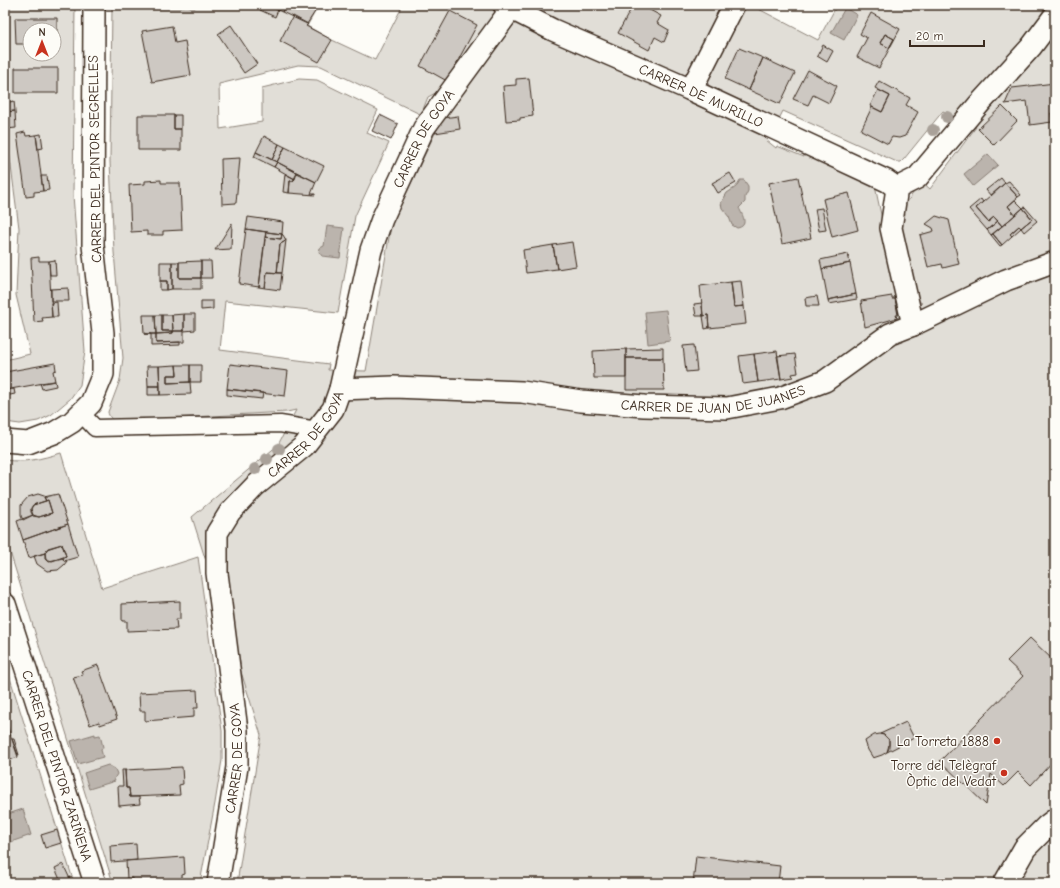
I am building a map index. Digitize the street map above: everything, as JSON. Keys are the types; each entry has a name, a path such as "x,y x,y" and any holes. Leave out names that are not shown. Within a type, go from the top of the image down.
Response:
{"street":[{"name":"CARRER DEL PINTOR SEGRELLES","path":"5,441 28,443 54,433 72,422 91,403 103,374 103,333 93,244 94,5"},
{"path":"691,90 734,5"},
{"name":"CARRER DE MURILLO","path":"510,6 553,30 691,90 887,181 897,188"},
{"name":"CARRER DE GOYA","path":"218,883 235,782 237,730 217,573 217,533 230,512 254,486 304,446 333,409 340,388 371,250 382,219 424,128 510,6"},
{"path":"914,325 891,228 897,188 917,178 980,103 1031,47 1055,15"},
{"name":"CARRER DE JUAN DE JUANES","path":"340,388 394,387 522,392 581,401 644,406 727,408 780,398 825,381 890,334 914,325 1006,280 1055,262"},
{"path":"81,413 96,428 280,424 317,430"},
{"name":"CARRER DEL PINTOR ZARIÑENA","path":"5,604 95,883"},
{"path":"1005,883 1025,848 1055,820"}],"shaded area":[{"path":"5,5 75,5 73,195 85,351 80,385 70,399 51,415 38,421 20,424 5,422 5,360 30,354 16,295 19,228 5,120"},
{"path":"197,5 319,5 307,26 332,40 375,60 403,5 498,5 504,8 447,87 428,97 424,107 424,116 321,66 298,65 219,84 220,129 262,122 262,88 299,79 317,80 378,110 367,133 389,143 355,216 338,313 225,301 220,350 329,364 328,370 366,371 391,226 435,133 511,17 576,53 579,51 765,131 766,140 776,148 777,146 804,157 803,149 874,181 898,296 892,298 895,299 898,315 896,315 897,318 922,303 918,301 898,216 921,181 930,189 976,127 971,121 977,113 984,116 1040,54 1055,26 1055,883 237,883 261,735 192,517 278,445 296,410 287,412 116,421 110,418 108,412 120,380 123,358 114,252 110,161 112,8 195,8"},
{"path":"530,5 725,5 687,79 683,81 531,8"},
{"path":"741,5 751,5 818,40 837,5 1046,5 1032,34 955,117 943,111 904,159 901,162 897,162 783,111 778,121 710,88 705,77"},
{"path":"845,8 857,15 844,40 831,33"},
{"path":"988,154 998,165 973,186 964,174"},
{"path":"740,180 744,180 748,186 748,191 745,197 745,202 739,208 744,223 741,227 737,228 732,225 729,217 722,208 721,203 727,193 736,187"},
{"path":"327,226 344,228 340,258 322,256 319,252 320,248 324,246"},
{"path":"666,310 670,341 648,344 645,312"},
{"path":"61,453 102,588 198,557 222,731 222,760 200,883 113,883 5,536 5,460 33,460"},
{"path":"5,662 74,883 5,883"},
{"path":"95,734 95,736 100,735 103,747 101,750 103,757 78,764 71,741"},
{"path":"108,765 115,769 117,774 114,779 115,781 89,789 84,773"},
{"path":"23,809 31,835 5,844 5,815"}],"building":[{"path":"263,5 267,5 278,10 275,17 260,10"},
{"path":"267,5 286,5 282,12"},
{"path":"286,5 315,5 318,7 307,24 282,12"},
{"path":"633,5 648,5 648,9 661,16 657,23 669,30 664,42 655,37 649,50 618,33"},
{"path":"5,7 7,7 9,17 5,17"},
{"path":"450,11 477,25 447,81 420,66"},
{"path":"871,13 900,29 879,68 857,57 867,38 860,34","holes":["885,34 894,39 889,48 880,43"]},
{"path":"293,16 308,24 306,26 332,40 319,62 280,41"},
{"path":"15,18 57,18 57,22 22,22 22,44 16,44"},
{"path":"231,25 257,64 244,73 218,34"},
{"path":"172,26 175,43 185,41 191,75 152,82 142,31"},
{"path":"885,34 894,39 889,48 880,43"},
{"path":"823,45 833,51 827,62 817,56"},
{"path":"739,48 763,58 749,90 725,79"},
{"path":"763,58 795,73 780,104 749,90"},
{"path":"15,68 58,68 58,93 15,93"},
{"path":"808,70 837,86 829,103 813,95 808,105 793,99"},
{"path":"529,78 533,116 520,118 520,120 506,121 503,86 516,85 516,79"},
{"path":"879,81 910,98 906,105 918,112 905,136 899,138 892,137 888,144 861,130 872,107 882,112 890,96 875,88"},
{"path":"1055,83 1055,112 1051,113 1052,122 1030,125 1027,101 1005,104 1012,88"},
{"path":"878,90 890,96 882,112 870,106"},
{"path":"14,101 15,111 5,112 5,103"},
{"path":"1002,106 1017,121 994,145 978,129"},
{"path":"15,111 16,128 7,129 5,112"},
{"path":"138,115 174,115 174,129 181,129 181,150 138,150"},
{"path":"174,115 181,115 181,129 174,129"},
{"path":"380,115 398,124 391,140 372,131"},
{"path":"458,116 460,129 435,133 443,118"},
{"path":"25,132 26,136 36,135 43,191 34,192 34,196 26,197 17,134"},
{"path":"41,134 43,148 38,149 36,135"},
{"path":"264,136 279,144 272,160 256,152"},
{"path":"279,144 285,147 277,162 272,160"},
{"path":"285,147 324,166 316,182 277,162"},
{"path":"256,152 277,162 274,167 254,157"},
{"path":"240,158 236,203 222,204 221,159"},
{"path":"277,162 297,173 295,179 274,167"},
{"path":"297,173 316,182 311,194 315,195 289,193 290,181 293,181"},
{"path":"730,173 736,183 718,193 712,183"},
{"path":"285,174 295,179 290,181 289,193 283,192"},
{"path":"41,176 47,176 49,190 43,191"},
{"path":"798,177 811,238 782,244 769,183"},
{"path":"1001,178 1005,183 991,196 986,190"},
{"path":"161,180 161,183 180,183 182,230 163,231 163,235 147,235 147,231 131,232 129,185 145,184 145,181"},
{"path":"1009,181 1021,195 1018,197 1005,183"},
{"path":"1005,183 1018,197 1008,206 1015,215 1002,226 994,217 988,222 976,208"},
{"path":"849,193 858,230 832,237 823,199"},
{"path":"981,199 983,202 976,208 988,222 994,217 998,221 987,230 969,209"},
{"path":"1015,200 1023,208 1015,215 1008,206"},
{"path":"1025,207 1037,221 1024,232 1021,228 1032,219 1023,208"},
{"path":"822,208 826,230 819,231 815,209"},
{"path":"1023,208 1032,219 1021,228 1019,226 1010,234 1012,236 1002,245 993,234"},
{"path":"936,216 949,220 959,264 943,268 942,264 928,267 920,235 934,231 933,228 926,224"},
{"path":"248,217 283,222 282,234 246,229"},
{"path":"998,221 1002,226 991,235 987,230"},
{"path":"232,223 231,249 215,250"},
{"path":"1019,226 1021,228 1012,236 1010,234"},
{"path":"246,229 266,232 259,287 239,284"},
{"path":"266,232 282,234 281,239 265,237"},
{"path":"282,234 286,240 280,244 277,273 267,272 265,288 259,287 265,237 281,239"},
{"path":"993,234 1002,245 1000,246 991,235"},
{"path":"286,240 282,273 277,273 280,244"},
{"path":"572,242 576,266 557,269 553,245"},
{"path":"553,245 557,269 526,273 523,250"},
{"path":"848,254 850,263 822,269 820,260"},
{"path":"39,257 39,261 49,261 52,317 42,318 43,321 34,322 31,258"},
{"path":"55,260 56,275 50,275 49,261"},
{"path":"201,261 211,261 212,278 201,278"},
{"path":"201,261 201,278 179,278 179,262"},
{"path":"160,262 172,262 172,289 167,290 167,281 160,281"},
{"path":"172,262 179,262 179,278 201,278 201,289 172,289"},
{"path":"850,263 856,294 828,300 822,269"},
{"path":"267,272 282,273 280,290 265,288"},
{"path":"160,281 167,281 167,290 160,290"},
{"path":"741,281 744,306 734,307 731,282"},
{"path":"731,282 734,307 744,306 746,324 709,328 708,315 703,316 700,286"},
{"path":"68,288 69,301 51,301 51,289"},
{"path":"856,294 857,299 829,304 828,300"},
{"path":"817,296 819,306 806,306 805,298"},
{"path":"892,296 892,299 895,299 898,315 896,315 897,318 865,327 861,301"},
{"path":"201,301 213,301 213,309 201,310"},
{"path":"57,302 58,317 52,317 51,303"},
{"path":"702,303 703,316 696,316 694,304"},
{"path":"184,314 184,331 173,331 172,315"},
{"path":"184,314 195,314 195,330 184,331"},
{"path":"143,315 155,315 156,334 144,334"},
{"path":"155,315 162,315 162,331 173,331 173,333 156,334"},
{"path":"162,315 172,315 173,331 162,331"},
{"path":"708,315 709,328 705,329 703,316"},
{"path":"173,331 184,331 184,342 156,343 156,334 173,333"},
{"path":"151,334 156,334 156,343 180,342 180,345 151,346"},
{"path":"694,345 697,371 686,372 683,346"},
{"path":"663,348 663,358 626,358 626,349"},
{"path":"626,349 626,378 594,378 593,351"},
{"path":"777,351 781,379 758,382 754,354"},
{"path":"754,354 758,382 743,384 739,356"},
{"path":"795,354 798,373 792,374 793,377 781,379 777,356"},
{"path":"626,358 663,358 664,390 626,390"},
{"path":"55,363 56,370 53,371 55,381 5,390 5,372"},
{"path":"230,364 288,371 285,396 227,389"},
{"path":"176,365 190,365 190,382 167,383 167,375 177,375"},
{"path":"176,365 177,375 167,375 167,383 190,382 191,394 160,395 159,366"},
{"path":"190,365 201,365 201,382 190,382"},
{"path":"147,366 159,366 160,386 148,386"},
{"path":"55,381 56,386 42,389 40,383"},
{"path":"148,386 160,386 160,395 148,395"},
{"path":"14,389 15,394 5,396 5,390"},
{"path":"227,389 263,393 262,399 227,395"},
{"path":"38,494 47,497 44,497 46,501 33,505 31,509 33,515 23,520 21,516 21,505 28,497"},
{"path":"58,494 68,524 23,540 17,521 33,515 39,517 52,513 48,500 46,501 44,497"},
{"path":"48,500 52,513 39,517 33,516 31,508 33,505"},
{"path":"68,524 78,557 64,561 63,558 66,556 62,544 48,548 45,553 29,558 23,540"},
{"path":"62,544 66,556 52,561 46,559 45,553 47,549"},
{"path":"45,553 45,558 49,561 63,558 64,561 67,561 58,570 47,571 37,564 34,556"},
{"path":"180,601 180,619 176,619 177,629 127,631 127,621 122,621 122,604"},
{"path":"1030,638 1055,662 1055,759 1031,785 1018,772 1004,786 991,774 986,805 940,761 1023,676 1007,661"},
{"path":"98,665 117,719 100,725 99,722 90,725 73,677 83,675 81,671"},
{"path":"197,690 198,708 194,708 194,717 145,721 145,711 140,711 139,693"},
{"path":"906,722 914,738 887,752 889,740 884,735 880,734"},
{"path":"7,725 18,757 5,762 5,726"},
{"path":"874,735 884,735 889,740 889,748 887,752 873,758 865,741"},
{"path":"12,739 14,739 19,755 18,755"},
{"path":"182,767 183,784 179,785 180,795 130,797 129,788 126,788 125,770"},
{"path":"122,770 125,770 126,788 129,788 130,797 139,797 140,804 119,806 118,786 123,786"},
{"path":"57,830 61,843 45,848 41,835"},
{"path":"136,844 137,860 111,862 110,846"},
{"path":"696,856 780,866 778,883 693,883"},
{"path":"184,857 185,874 182,875 182,883 132,883 132,878 127,879 126,861"},
{"path":"63,864 70,879 61,882 55,868"}],"place":[{"name":"La Torreta 1888","path":"997,741"},
{"name":"Torre del Telègraf Òptic del Vedat","path":"1004,773"}]}
